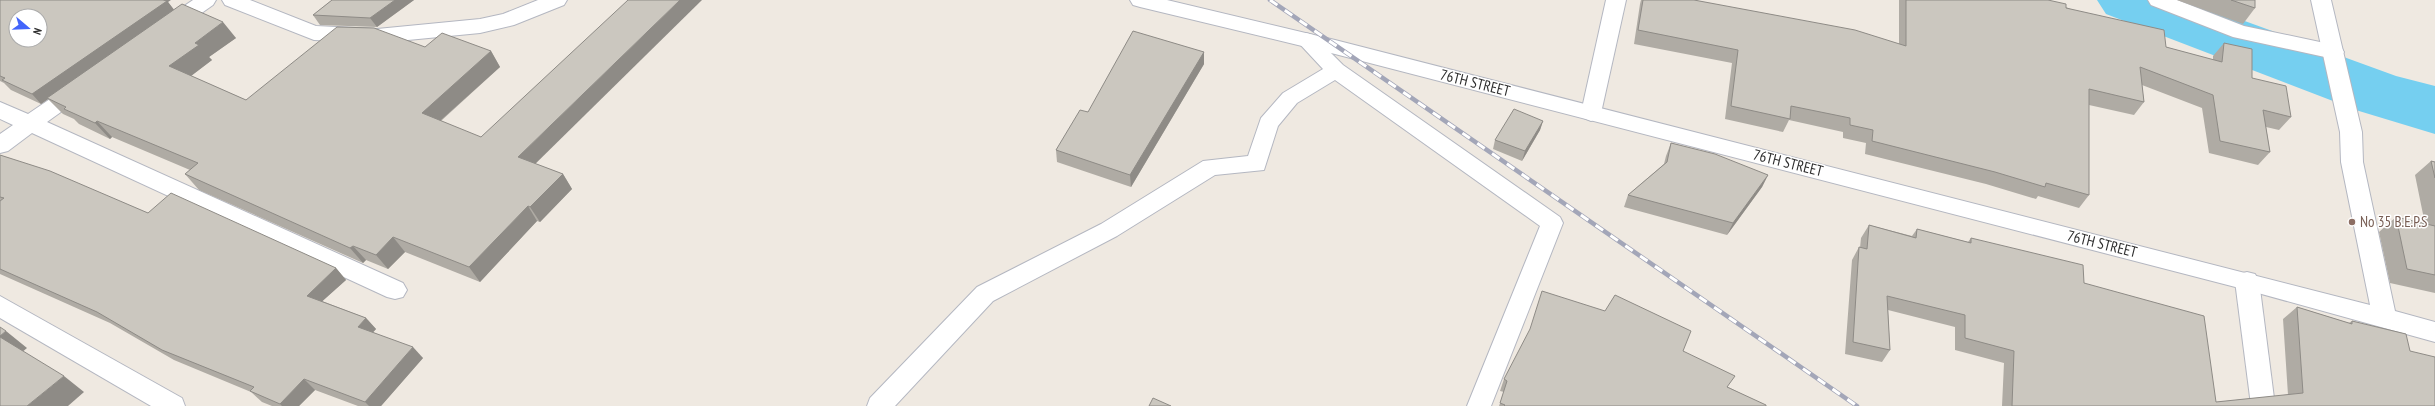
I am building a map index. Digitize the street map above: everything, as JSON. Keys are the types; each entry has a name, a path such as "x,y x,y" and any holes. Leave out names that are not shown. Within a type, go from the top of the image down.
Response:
{"street":[{"path":"154,37 206,0"},
{"path":"232,0 314,33 377,36 480,26 507,20 557,0"},
{"name":"76TH STREET","path":"1140,0 1306,40 2247,281 2435,332"},
{"path":"1591,113 1616,0"},
{"path":"2158,0 2240,32 2334,52"},
{"path":"2321,0 2351,132 2352,162 2384,317"},
{"path":"1306,40 1336,70 1552,223 1479,406"},
{"path":"879,406 985,294 1109,230 1210,167 1256,164 1268,123 1290,98 1336,70"},
{"path":"0,145 96,78"},
{"path":"0,110 395,290"},
{"path":"2247,281 2263,405"},
{"path":"0,306 173,406"}],"building":[{"path":"0,0 167,1 32,94 2,80 5,78 0,76"},
{"path":"332,0 395,0 370,18 313,15"},
{"path":"628,0 680,0 518,157 563,174 530,207 528,206 469,267 393,237 376,255 353,246 350,248 185,174 198,163 97,121 95,123 64,109 66,107 47,98 182,4 223,22 195,43 199,45 169,66 246,100 337,27 374,28 425,47 442,33 491,51 422,113 481,137"},
{"path":"1643,0 1694,0 1855,30 1906,46 1906,0 2048,0 2066,4 2066,8 2164,30 2166,47 2222,62 2224,43 2252,49 2252,78 2286,86 2291,117 2263,110 2270,152 2220,141 2213,95 2140,67 2144,102 2089,89 2089,195 2046,183 2045,187 1995,172 1872,141 1873,130 1850,125 1850,118 1791,106 1790,119 1731,106 1738,50 1638,30"},
{"path":"2231,0 2255,0 2255,8"},
{"path":"1133,31 1204,52 1130,175 1056,150 1080,110 1088,112"},
{"path":"1514,109 1543,121 1525,151 1495,140"},
{"path":"1671,143 1715,154 1768,175 1733,223 1628,195 1667,162"},
{"path":"0,155 50,171 148,213 171,193 336,268 307,296 366,318 358,327 413,347 365,402 304,379 280,404 250,391 254,387 162,350 97,312 0,269 0,201 4,198 0,197"},
{"path":"2431,161 2435,162 2435,178"},
{"path":"2396,217 2435,226 2435,275 2407,269"},
{"path":"1869,225 1916,238 1917,229 1971,243 1971,238 2083,265 2084,283 2204,316 2216,402 2303,393 2297,307 2352,324 2352,321 2406,334 2410,351 2435,357 2435,406 2012,406 2014,351 1965,338 1965,315 1887,296 1890,350 1853,342 1859,247 1867,249"},
{"path":"1542,291 1605,311 1615,295 1691,331 1683,351 1735,376 1727,387 1766,406 1504,406 1505,405 1500,403 1507,381 1504,379 1530,329"},
{"path":"0,327 6,331 0,336"},
{"path":"0,337 64,376 27,406 0,406"},
{"path":"1153,398 1171,406 1149,406"}],"waterway":[{"path":"2127,0 2381,95 2435,110"}],"railway":[{"path":"1270,0 1857,406"}],"place":[{"name":"No 35 B.E.P.S","path":"2352,222"}]}
